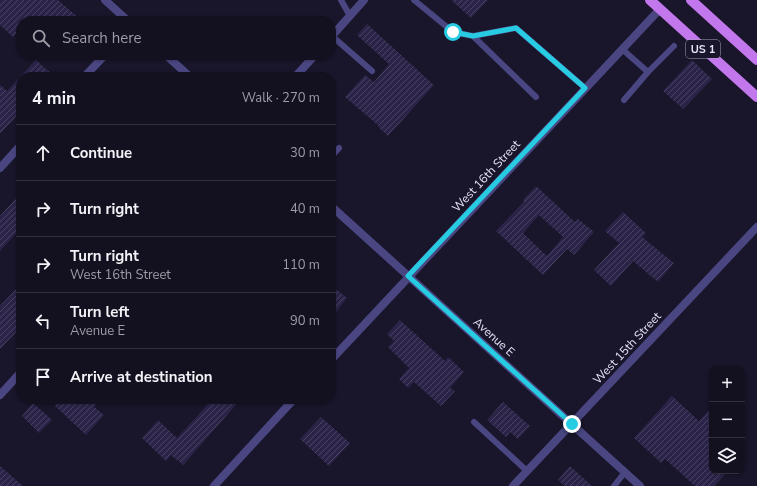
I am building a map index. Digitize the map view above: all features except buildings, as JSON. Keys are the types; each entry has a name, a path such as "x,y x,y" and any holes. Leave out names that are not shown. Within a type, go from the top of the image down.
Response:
{"main road":[{"name":"US 1","path":"650,0 757,97"},
{"name":"US 1","path":"691,0 757,60"}],"street":[{"path":"105,0 123,16"},
{"path":"336,32 364,0"},
{"name":"West 16th Street","path":"336,355 408,276 660,9"},
{"path":"89,72 99,60"},
{"path":"171,60 185,72"},
{"path":"300,72 310,60"},
{"path":"0,168 16,150"},
{"name":"Avenue E","path":"336,211 640,486"},
{"name":"West 15th Street","path":"513,486 757,227"},
{"path":"0,395 16,377"},
{"path":"214,486 289,404"}],"lane":[{"path":"341,0 350,16"},
{"path":"414,0 453,32 473,36 516,28 585,88"},
{"path":"473,36 536,97"},
{"path":"336,40 372,71"},
{"path":"624,100 648,72 674,46"},
{"path":"622,49 648,72"},
{"path":"336,151 339,148"},
{"path":"474,422 527,471"},
{"path":"614,486 625,472"}],"route":[{"path":"453,32 473,36 516,28 585,88 408,276 572,424"}]}
